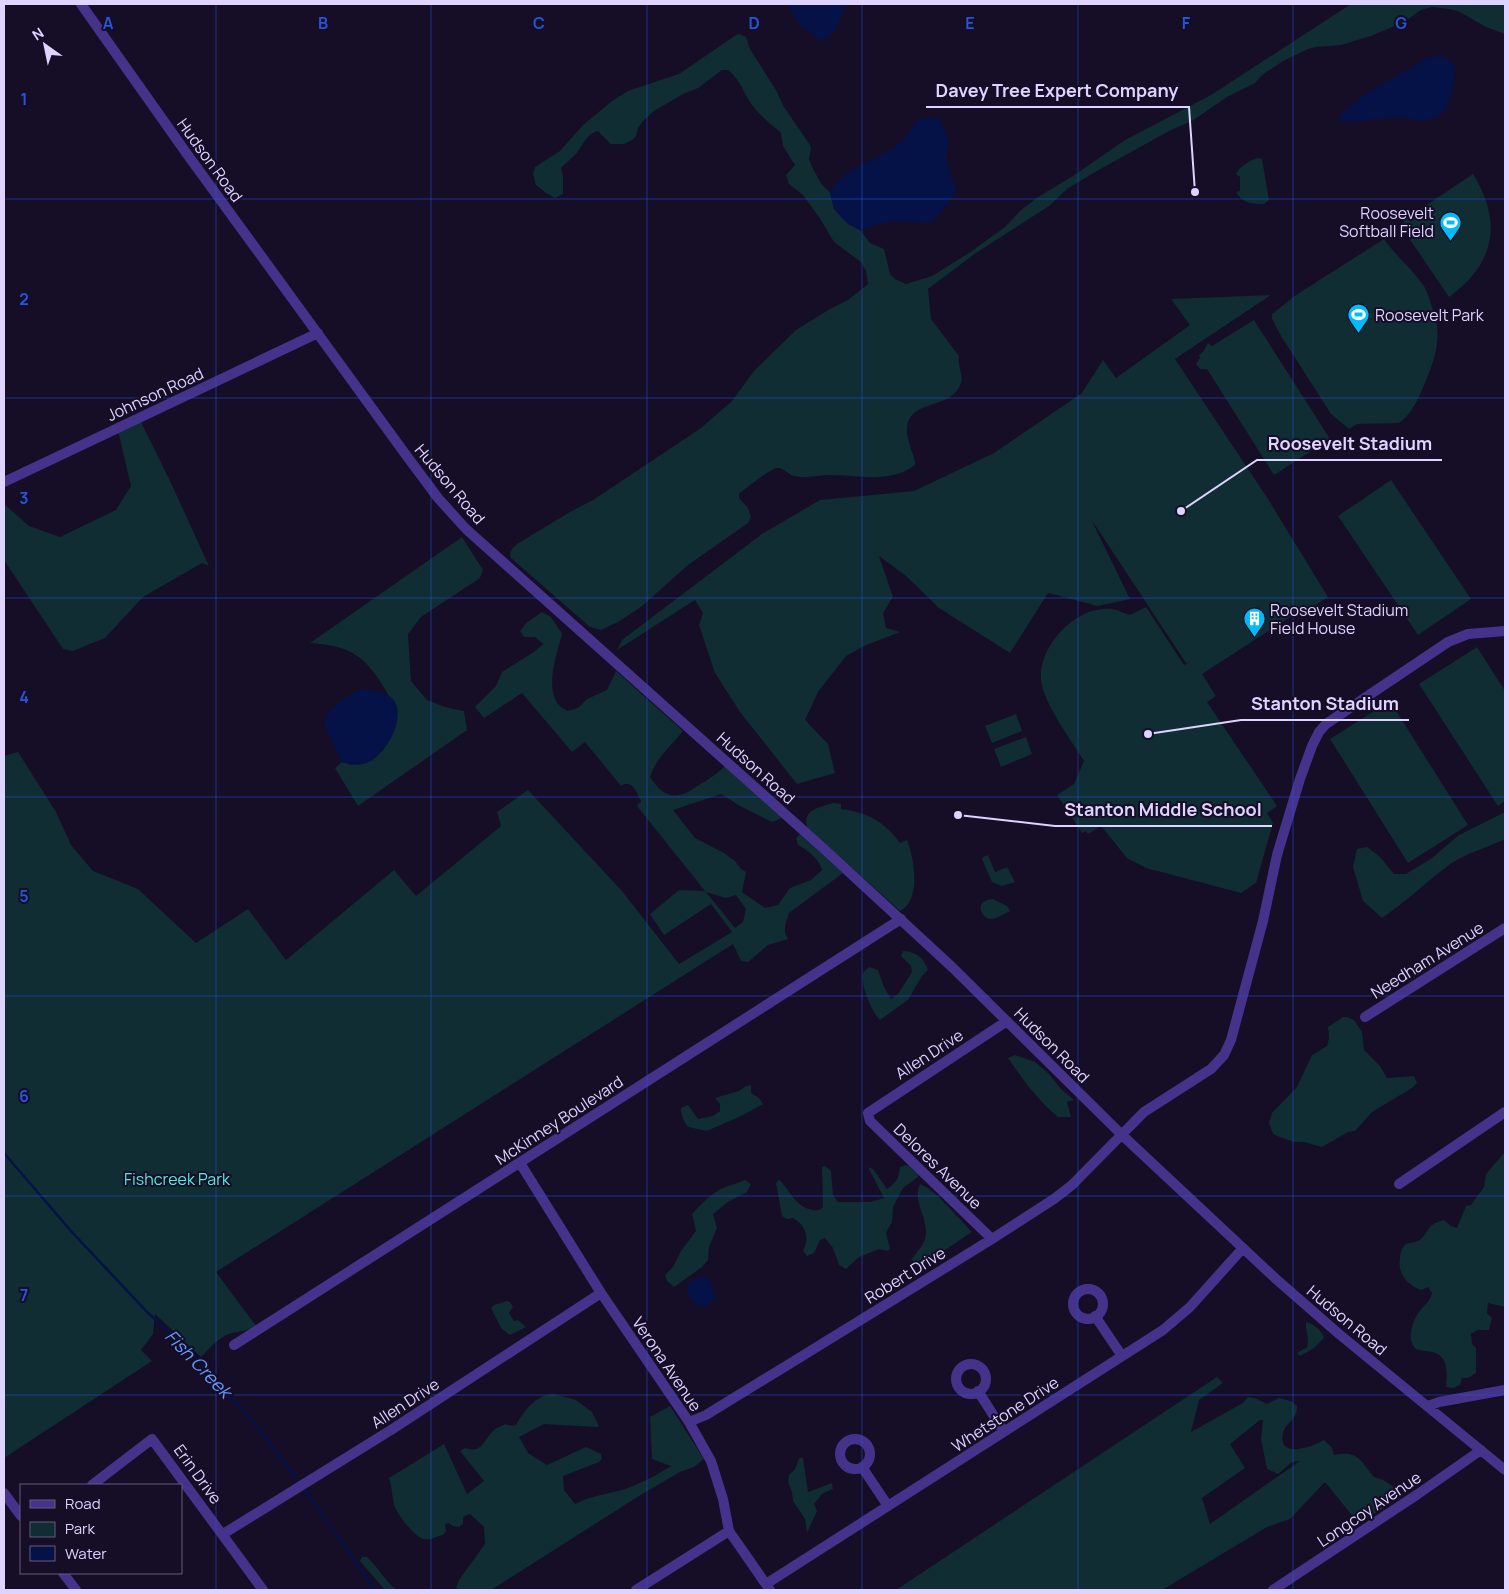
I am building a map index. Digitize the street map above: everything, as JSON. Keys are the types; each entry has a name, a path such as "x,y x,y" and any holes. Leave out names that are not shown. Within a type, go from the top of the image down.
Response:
{"street":[{"name":"Hudson Road","path":"81,4 187,154 432,491 466,529 952,967 1122,1135 1320,1318 1505,1470"},
{"name":"Johnson Road","path":"4,482 318,333"},
{"name":"Robert Drive","path":"689,1422 712,1411 992,1239 1067,1189 1151,1106 1211,1069 1228,1048 1258,939 1278,855 1300,779 1319,732 1334,719 1448,642 1468,634 1505,631"},
{"name":"McKinney Boulevard","path":"234,1345 900,919"},
{"name":"Needham Avenue","path":"1365,1017 1505,928"},
{"name":"Allen Drive","path":"868,1113 1007,1021"},
{"path":"1399,1184 1505,1112"},
{"name":"Delores Avenue","path":"868,1113 870,1120 992,1239"},
{"name":"Verona Avenue","path":"520,1163 601,1293 689,1422 711,1462 723,1499 730,1531 768,1587"},
{"name":"Whetstone Drive","path":"768,1587 888,1506 1175,1320 1190,1307 1243,1248"},
{"name":"Allen Drive","path":"223,1534 392,1429 601,1293"},
{"path":"1095,1316 1122,1356"},
{"path":"1428,1406 1439,1402 1505,1390"},
{"path":"978,1391 1004,1432"},
{"name":"Erin Drive","path":"93,1484 152,1439 263,1590"},
{"name":"Longcoy Avenue","path":"1273,1590 1481,1450"},
{"path":"862,1467 888,1506"},
{"path":"4,1493 20,1515"},
{"path":"636,1590 730,1531"},
{"path":"64,1574 76,1590"}],"green space":[{"path":"1351,4 1505,4 1505,34 1486,27 1458,11 1432,7 1421,10 1404,22 1371,36 1341,45 1308,49 1283,61 1262,75 1255,83 1227,97 1192,121 1169,131 1067,189 1049,206 976,253 928,289 931,319 959,356 962,380 956,392 940,402 914,413 909,420 907,435 915,465 906,471 885,477 829,475 798,477 779,468 774,469 739,494 739,498 748,508 751,517 748,523 688,565 641,607 618,622 601,630 590,627 511,558 511,552 517,544 593,500 701,428 732,401 754,371 796,330 848,300 868,284 866,271 861,262 834,242 803,195 789,184 786,175 795,165 783,146 781,133 755,109 742,87 728,70 722,70 698,88 683,94 654,111 643,121 638,128 636,136 624,144 611,144 598,131 590,135 576,154 561,168 563,194 555,198 536,185 533,174 535,167 560,151 583,125 612,101 628,91 679,74 736,35 739,34 746,37 750,49 776,90 784,107 810,145 809,159 812,167 822,185 830,192 834,209 848,224 860,230 870,243 884,249 890,274 895,279 906,284 932,276 969,253 1005,227 1020,211 1038,197 1076,174 1125,140 1211,95"},
{"path":"1258,158 1262,159 1269,200 1264,204 1255,204 1241,199 1236,192 1240,191 1240,177 1236,174 1237,171 1245,164"},
{"name":"Roosevelt Softball Field","path":"1473,174 1488,209 1491,225 1490,241 1485,256 1476,271 1449,297 1402,228 1404,220"},
{"name":"Roosevelt Park","path":"1384,239 1426,290 1437,323 1436,350 1431,368 1419,396 1404,419 1399,423 1357,424 1349,429 1331,414 1281,336 1272,319 1272,314 1296,295"},
{"path":"1271,295 1175,359 1268,499 1328,597 1297,617 1295,614 1202,674 1216,696 1207,702 1277,806 1267,813 1273,823 1256,883 1241,893 1146,868 1127,858 1101,826 1088,834 1086,831 1082,833 1057,795 1074,784 1084,761 1052,710 1041,680 1046,654 1062,630 1085,614 1098,610 1112,609 1130,615 1146,607 1184,665 1190,662 1186,663 1091,519 1130,599 1098,606 1048,593 1010,653 939,608 906,576 879,556 893,597 883,613 886,628 900,632 864,646 846,656 818,692 805,720 828,744 835,773 797,784 740,712 715,673 699,625 703,613 695,600 617,650 622,640 762,534 820,500 914,491 994,453 1082,393 1103,360 1116,378 1190,325 1171,299"},
{"path":"1254,320 1330,439 1274,475 1207,369 1200,369 1196,364 1200,358 1199,355 1208,343 1212,346"},
{"path":"141,422 209,566 202,563 143,597 105,638 73,651 63,649 4,560 4,504 29,526 60,537 116,510 131,486 118,431"},
{"path":"1391,480 1471,599 1418,635 1338,516"},
{"path":"462,537 483,570 480,578 421,617 408,634 411,681 427,700 445,707 464,711 467,730 358,806 335,768 342,762 351,765 397,710 374,673 360,658 341,648 310,643"},
{"name":"Fishcreek Park","path":"542,612 551,617 562,634 552,679 554,696 561,707 568,711 578,708 587,699 607,690 616,671 683,731 660,758 650,777 661,790 672,795 685,793 719,772 725,766 782,818 772,822 721,794 673,810 695,838 724,853 746,872 742,892 765,908 778,905 790,888 811,880 822,870 815,858 798,845 796,838 800,834 843,873 789,913 785,926 785,933 788,939 768,945 748,962 741,961 733,944 216,1272 256,1326 221,1338 201,1357 155,1314 153,1334 141,1350 152,1361 4,1458 4,757 18,752 56,812 71,845 93,871 138,889 196,943 248,909 286,960 394,870 416,896 501,826 497,812 528,790 622,891 679,964 732,932 711,904 664,935 650,914 679,890 705,891 637,806 641,801 634,788 628,784 621,786 585,742 572,752 522,693 484,718 475,707 496,686 502,672 534,652 543,644 535,637 524,637 520,631 526,623","holes":["706,892 726,898 736,895 746,909 743,922 735,928"]},
{"path":"1477,647 1505,691 1505,801 1498,806 1419,684"},
{"path":"1390,701 1468,825 1408,863 1330,739"},
{"path":"1016,714 1022,731 992,743 985,726"},
{"path":"1026,737 1032,754 1001,767 994,749"},
{"path":"833,803 841,804 841,809 850,810 875,819 888,829 900,843 907,840 914,867 914,889 907,906 900,911 807,827 807,817 813,810"},
{"path":"1505,812 1505,839 1456,861 1382,918 1363,901 1353,867 1357,849 1367,847 1380,857 1394,874 1406,874 1432,858 1459,835"},
{"path":"988,855 995,872 1007,867 1015,882 1002,886 992,882 982,859"},
{"path":"993,899 1007,906 1010,911 993,919 985,917 981,912 982,903"},
{"path":"903,951 919,956 928,970 922,976 908,1000 880,1020 867,998 863,984 863,973 869,967 878,970 891,999 898,994 912,972 911,966 901,956"},
{"path":"1343,1017 1354,1020 1362,1032 1364,1050 1380,1066 1387,1078 1414,1076 1417,1083 1372,1112 1355,1131 1348,1132 1322,1147 1304,1142 1294,1142 1273,1134 1269,1123 1272,1113 1297,1087 1312,1055 1327,1046 1329,1038 1328,1027"},
{"path":"1015,1055 1035,1062 1074,1100 1067,1102 1071,1117 1058,1117 1037,1096 1008,1058"},
{"path":"751,1085 751,1093 759,1098 763,1104 707,1131 688,1127 681,1113 681,1108 688,1105 698,1119 713,1116 720,1111 720,1104 715,1098 739,1091"},
{"path":"1505,1152 1505,1307 1488,1303 1487,1313 1492,1318 1489,1330 1477,1330 1471,1334 1472,1344 1476,1348 1476,1373 1468,1378 1462,1378 1460,1385 1453,1388 1446,1387 1446,1366 1441,1357 1432,1352 1416,1349 1411,1341 1414,1321 1432,1293 1428,1287 1421,1290 1407,1282 1400,1269 1401,1252 1406,1244 1419,1240 1432,1225 1438,1222 1444,1220 1457,1228 1466,1206 1471,1205 1484,1187 1486,1174"},
{"path":"905,1165 918,1174 918,1177 903,1188 893,1207 892,1222 886,1233 890,1248 888,1251 879,1249 859,1257 846,1269 839,1265 833,1248 825,1238 820,1240 814,1253 807,1256 803,1251 806,1241 804,1228 793,1218 787,1219 782,1216 776,1183 779,1179 800,1204 812,1210 819,1210 823,1207 822,1167 825,1166 831,1171 833,1195 838,1202 871,1202 884,1198 868,1167 873,1169 887,1189 896,1180 900,1167"},
{"path":"745,1180 751,1184 747,1192 728,1202 713,1214 717,1228 709,1247 708,1260 702,1267 674,1287 667,1281 665,1275 673,1267 681,1251 696,1231 692,1214 719,1190"},
{"path":"920,1184 940,1198 972,1232 942,1252 917,1263 911,1261 922,1245 926,1234 918,1196"},
{"path":"507,1301 513,1307 509,1313 514,1321 518,1320 526,1327 510,1335 501,1328 491,1308 494,1305"},
{"path":"1306,1322 1317,1328 1324,1338 1314,1348 1300,1356 1297,1353 1307,1347 1308,1344"},
{"path":"1217,1377 1223,1383 1199,1400 1191,1432 1243,1403 1248,1397 1267,1404 1279,1398 1291,1401 1297,1406 1297,1411 1283,1433 1284,1445 1288,1448 1298,1449 1324,1440 1332,1448 1334,1455 1354,1455 1362,1461 1374,1477 1394,1487 1382,1509 1358,1523 1326,1483 1324,1483 1290,1519 1267,1527 1162,1590 896,1590","holes":["1260,1420 1263,1420 1261,1439 1267,1469 1278,1474 1292,1462 1300,1461 1210,1524 1202,1498 1245,1468 1230,1444"]},
{"path":"554,1394 576,1400 592,1412 599,1426 544,1424 519,1437 528,1453 547,1465 586,1447 601,1454 602,1459 599,1462 563,1476 564,1490 575,1504 628,1488 671,1466 652,1459 650,1417 670,1406 704,1459 694,1467 680,1472 639,1496 491,1590 462,1590 456,1588 459,1580 485,1544 484,1527 470,1514 463,1517 463,1524 459,1527 449,1523 445,1524 446,1531 443,1535 429,1539 420,1538 402,1519 396,1509 389,1478 444,1444 467,1494 484,1481 460,1451 465,1448 479,1448 495,1429 505,1424 516,1425 536,1400"},
{"path":"799,1458 803,1458 808,1492 832,1483 833,1489 822,1494 814,1504 817,1511 807,1533 805,1519 793,1501 788,1482 789,1475 795,1469"},
{"path":"362,1557 367,1557 397,1590 385,1590 360,1561"}],"water":[{"path":"787,4 846,4 835,31 822,41 799,24"},
{"path":"1444,56 1455,66 1450,101 1441,115 1434,119 1424,120 1397,117 1338,121 1342,113 1364,95 1429,57"},
{"path":"939,118 949,141 946,159 956,192 932,223 890,221 860,230 843,219 831,199 830,192 836,183 852,170 899,144 917,119"},
{"path":"362,689 382,693 392,698 398,714 393,733 382,751 369,762 359,765 342,762 326,729 325,719 332,708 338,703"},
{"path":"699,1277 708,1278 714,1293 715,1299 706,1306 694,1303 689,1294 688,1285"}],"waterway":[{"name":"Fish Creek","path":"4,1153 71,1231 148,1313 181,1342 251,1419 300,1483"},
{"name":"Fish Creek","path":"303,1487 375,1590"}],"place":[{"name":"Davey Tree Expert Company","path":"1195,192"},
{"name":"Roosevelt Softball Field","path":"1450,241"},
{"name":"Roosevelt Park","path":"1359,334"},
{"name":"Roosevelt Stadium","path":"1181,511"},
{"name":"Roosevelt Stadium Field House","path":"1254,638"},
{"name":"Stanton Stadium","path":"1148,734"},
{"name":"Stanton Middle School","path":"958,815"}]}
